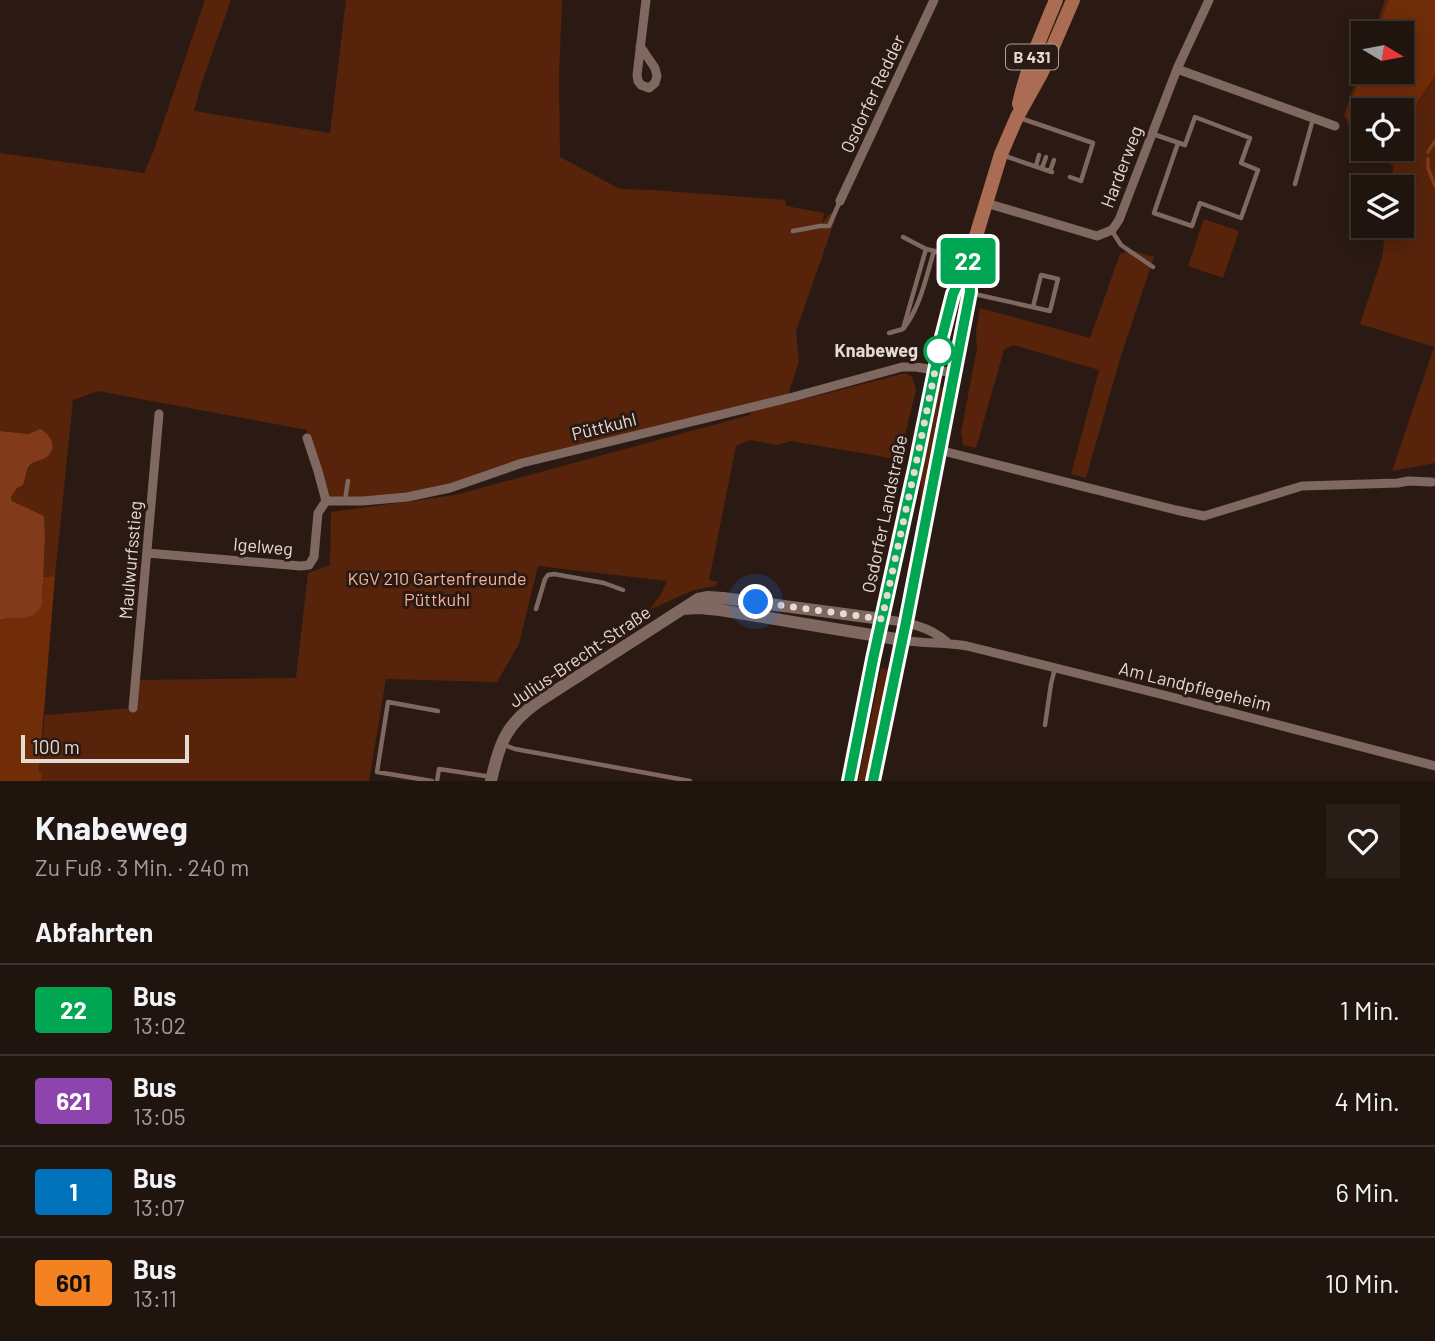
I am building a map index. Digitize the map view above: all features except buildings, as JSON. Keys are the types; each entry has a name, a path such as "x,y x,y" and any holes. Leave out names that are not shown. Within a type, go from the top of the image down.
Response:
{"main road":[{"name":"Osdorfer Landstraße","path":"1017,117 1024,80 1056,0"},
{"name":"Osdorfer Landstraße","path":"849,781 953,294 969,259 1001,154 1017,117 1042,72 1073,0"},
{"name":"Osdorfer Landstraße","path":"873,781 970,292 969,259"}],"street":[{"path":"640,46 646,0"},
{"name":"Osdorfer Redder","path":"840,201 934,0"},
{"name":"Harderweg","path":"986,203 1097,236 1112,230 1119,220 1177,69 1209,0"},
{"path":"1177,69 1335,126"},
{"name":"Püttkuhl","path":"326,501 407,497 450,488 522,463 902,368 916,367 954,373"},
{"name":"Maulwurfsstieg","path":"133,708 159,414"},
{"path":"307,438 326,501"},
{"path":"939,450 1204,516 1302,486 1408,481 1434,484"},
{"name":"Igelweg","path":"147,554 309,565 314,557 318,513 326,501"},
{"name":"Julius-Brecht-Straße","path":"491,779 506,732 527,709 707,594 906,622"},
{"path":"683,609 720,610 902,640"},
{"name":"Am Landpflegeheim","path":"906,622 931,630 947,642"},
{"name":"Am Landpflegeheim","path":"902,640 930,644 947,642 1435,766"}],"lane":[{"path":"1017,117 1054,133 1093,143 1081,181 1070,177"},
{"path":"1152,133 1185,145 1195,117 1250,138 1241,163 1258,170 1241,218 1200,204 1192,226 1154,213 1178,143"},
{"path":"1294,184 1313,118"},
{"path":"1001,154 1051,171 1054,160"},
{"path":"1036,166 1043,156 1042,168"},
{"path":"793,230 830,226 840,201"},
{"path":"1112,230 1121,245 1153,267"},
{"path":"903,237 926,249 969,259"},
{"path":"903,329 926,249"},
{"path":"889,332 903,329 915,313 934,251"},
{"path":"970,292 1033,307 1050,311 1058,279 1041,275 1033,307"},
{"path":"345,501 348,481"},
{"path":"536,609 548,575 604,583 622,590"},
{"path":"1045,725 1055,668"},
{"path":"438,711 388,702 377,772 435,781 439,769 491,779"},
{"path":"501,744 515,749 690,781"}],"green space":[{"name":"KGV 210 Gartenfreunde Püttkuhl","path":"205,0 231,0 194,111 330,133 346,0 562,0 560,157 620,189 785,200 786,206 824,213 822,223 829,214 837,214 796,331 799,361 785,404 906,373 912,377 916,389 900,457 897,461 791,441 777,445 750,440 736,446 709,580 718,582 715,586 694,590 649,610 667,581 538,566 519,644 497,682 386,679 369,781 41,781 43,774 39,773 45,715 133,708 135,680 296,678 308,573 330,565 331,512 455,495 750,415 754,406 522,463 433,492 326,501 307,430 98,391 73,400 55,576 43,577 44,516 12,501 11,497 17,488 23,485 26,472 32,463 29,434 0,431 0,153 144,173"},
{"path":"1385,0 1435,0 1435,463 1392,471 1434,347 1360,324 1382,258 1384,238 1414,238 1414,175 1392,175 1393,166 1386,161 1414,161 1414,98 1351,98 1351,131 1344,115 1355,84 1414,84 1414,21 1377,21"},
{"path":"1204,219 1239,231 1223,278 1188,266"},
{"path":"1130,250 1154,257 1120,359 1086,478 1071,474 1099,370 1013,345 1004,350 976,448 963,445 961,432 977,349 976,331 980,308 1090,338 1120,254"},
{"path":"940,387 944,391 905,590 920,506 921,478"},
{"path":"881,668 889,670 865,781 858,781"}],"shaded area":[{"path":"1389,0 1435,0 1435,76 1417,102 1414,113 1414,98 1353,98 1358,84 1414,84 1414,21 1381,21"},
{"path":"1351,104 1351,121 1347,115"},
{"path":"40,429 50,437 52,449 47,457 31,464 23,485 17,488 11,497 12,501 44,516 42,605 39,611 29,616 0,620 0,431 29,434"},
{"path":"55,576 39,773 43,773 41,781 0,781 0,620 12,618 43,596 43,577"}],"waterway":[{"path":"1428,152 1435,141"},
{"path":"1428,159 1428,168 1435,186"}],"bus line":[{"name":"22","path":"849,781 941,341 953,294 969,259 970,292 873,781"}],"place":[{"name":"Knabeweg","path":"939,351"}],"route":[{"path":"756,602 882,619 939,351"}]}
